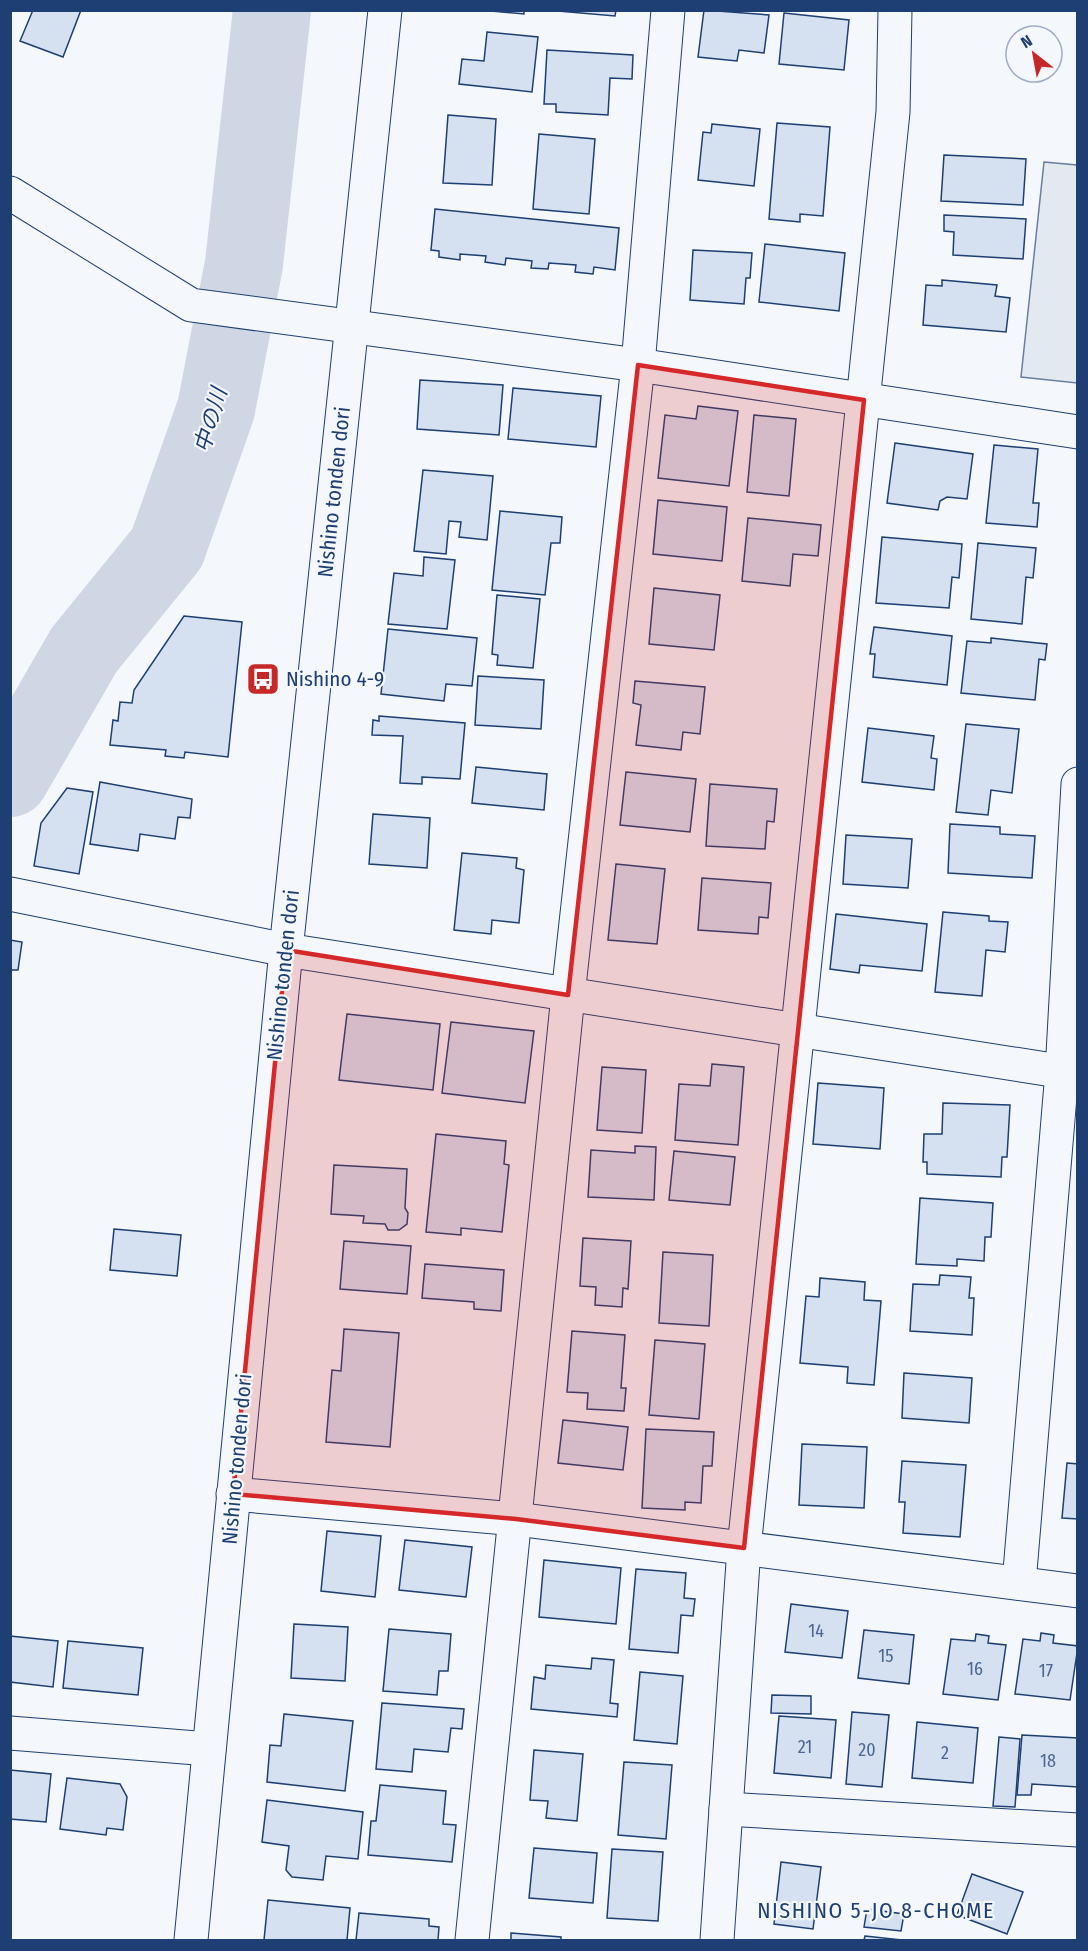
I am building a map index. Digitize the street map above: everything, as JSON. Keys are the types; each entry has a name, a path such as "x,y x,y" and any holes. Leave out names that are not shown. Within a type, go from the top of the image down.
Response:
{"street":[{"name":"Nishino tonden dori","path":"191,1941 286,950 385,10"},
{"path":"472,1941 568,995 638,365 668,10"},
{"path":"717,1941 744,1548 893,112 895,10"},
{"path":"10,193 191,305 273,318 638,365 1077,432"},
{"path":"1019,1583 1070,1073 1077,784"},
{"path":"10,894 286,950 1070,1073"},
{"path":"233,1494 516,1519 1077,1591"},
{"path":"10,1733 209,1749"},
{"path":"726,1809 1077,1830"}],"highlighted area":[{"path":"638,365 864,400 744,1548 516,1519 233,1494 286,950 568,995"}],"shaded area":[{"path":"1044,162 1077,165 1077,383 1021,377"}],"building":[{"path":"33,10 81,10 63,57 20,41"},
{"path":"480,10 524,10 524,14"},
{"path":"546,10 616,10 615,16"},
{"path":"704,10 769,15 764,53 739,50 737,61 698,57"},
{"path":"784,13 849,20 844,70 779,64"},
{"path":"487,32 538,37 532,92 459,84 462,59 484,61"},
{"path":"547,50 633,55 632,79 610,78 608,115 556,112 556,104 544,104"},
{"path":"448,115 496,119 492,185 443,183"},
{"path":"777,123 830,127 823,216 800,214 800,222 769,219"},
{"path":"712,124 760,129 754,186 698,180 703,132 711,133"},
{"path":"539,134 595,139 589,214 533,209"},
{"path":"944,155 1026,159 1023,205 941,201"},
{"path":"435,209 619,228 615,270 594,267 593,274 575,272 576,265 549,263 548,269 531,268 532,261 506,258 505,265 485,262 486,256 460,254 460,260 439,257 439,251 431,250"},
{"path":"944,215 1026,219 1023,259 953,255 954,232 944,231"},
{"path":"765,244 845,253 839,311 759,302"},
{"path":"693,250 752,253 750,278 746,278 744,304 690,300"},
{"path":"942,280 997,285 995,296 1010,298 1006,332 923,325 926,285 942,286"},
{"path":"420,380 503,385 499,435 417,429"},
{"path":"513,388 601,396 596,447 508,439"},
{"path":"698,406 738,411 729,486 658,478 665,415 696,419"},
{"path":"754,415 796,419 789,496 747,492"},
{"path":"895,443 973,454 967,499 947,497 940,501 938,510 887,503"},
{"path":"994,445 1038,449 1033,503 1039,503 1037,527 986,523"},
{"path":"423,470 493,476 487,540 459,537 461,522 449,521 446,554 414,551"},
{"path":"658,500 727,507 722,561 653,554"},
{"path":"500,511 562,517 560,543 551,543 545,595 492,590"},
{"path":"748,518 821,525 818,556 793,554 790,586 742,581"},
{"path":"882,537 962,544 959,578 952,577 949,608 876,603"},
{"path":"978,543 1036,548 1033,578 1026,577 1022,624 971,619"},
{"path":"424,557 455,560 447,629 388,624 394,573 423,576"},
{"path":"654,588 720,595 714,650 649,644"},
{"path":"497,595 540,599 533,668 497,665 498,655 492,654"},
{"path":"184,616 242,622 228,757 185,752 184,758 165,756 166,750 110,745 113,720 118,721 120,702 132,703 134,690"},
{"path":"874,627 952,636 947,685 873,677 875,654 870,654"},
{"path":"388,629 477,638 472,686 446,684 444,701 381,694"},
{"path":"991,638 1047,644 1045,660 1039,659 1035,700 961,693 967,641 991,643"},
{"path":"478,676 544,680 541,729 475,725"},
{"path":"635,681 705,687 700,734 683,732 681,750 636,745 641,705 633,703"},
{"path":"379,716 465,723 460,779 422,777 422,784 400,783 403,736 372,735 373,720 379,721"},
{"path":"966,724 1019,729 1012,793 991,790 988,815 956,812"},
{"path":"868,728 934,736 931,758 937,759 934,790 862,782"},
{"path":"476,767 547,774 544,810 472,803"},
{"path":"626,772 696,779 690,832 620,825"},
{"path":"100,782 192,799 190,818 178,817 175,839 140,834 138,851 90,844"},
{"path":"710,784 777,789 774,822 767,821 765,849 706,846"},
{"path":"67,788 93,792 79,874 34,866 41,823"},
{"path":"373,814 430,818 427,868 369,864"},
{"path":"950,824 1000,827 1000,834 1035,836 1032,878 948,873"},
{"path":"846,835 912,839 908,888 843,884"},
{"path":"462,853 517,858 516,868 524,870 519,923 492,920 491,934 454,930"},
{"path":"616,864 665,869 657,944 608,940"},
{"path":"702,878 771,883 768,918 759,917 758,934 698,930"},
{"path":"943,912 989,916 989,921 1008,922 1005,952 986,950 982,996 935,992"},
{"path":"836,914 927,924 922,971 860,965 859,973 830,969"},
{"path":"10,940 22,942 18,970 10,970"},
{"path":"347,1014 440,1024 433,1090 339,1080"},
{"path":"451,1022 534,1031 525,1103 442,1093"},
{"path":"712,1064 744,1067 738,1145 675,1140 679,1084 710,1086"},
{"path":"602,1067 646,1070 642,1133 597,1130"},
{"path":"818,1083 884,1088 880,1149 813,1144"},
{"path":"943,1103 1010,1105 1007,1157 1002,1157 1001,1177 927,1174 927,1162 923,1162 924,1134 942,1134"},
{"path":"436,1134 506,1141 504,1164 509,1165 502,1232 461,1228 461,1235 426,1232"},
{"path":"635,1146 656,1147 654,1200 588,1197 591,1150 635,1153"},
{"path":"674,1151 735,1157 730,1205 669,1200"},
{"path":"334,1165 407,1169 405,1208 408,1213 407,1224 399,1230 388,1230 385,1224 363,1223 364,1216 331,1214"},
{"path":"920,1198 993,1203 991,1237 985,1237 984,1261 957,1259 957,1266 916,1264"},
{"path":"114,1229 181,1235 177,1276 110,1270"},
{"path":"583,1238 631,1241 628,1289 623,1288 622,1307 595,1305 596,1287 580,1286"},
{"path":"344,1241 411,1246 407,1294 340,1289"},
{"path":"663,1252 713,1255 709,1326 659,1323"},
{"path":"425,1264 504,1270 501,1311 474,1309 474,1302 422,1298"},
{"path":"940,1275 971,1277 969,1298 974,1298 972,1335 910,1331 913,1284 939,1285"},
{"path":"820,1278 865,1282 864,1300 881,1301 874,1385 847,1383 848,1367 800,1363 806,1296 819,1297"},
{"path":"344,1329 399,1333 390,1447 326,1442 332,1370 341,1371"},
{"path":"572,1331 625,1335 621,1388 626,1388 624,1411 587,1409 588,1393 567,1392"},
{"path":"655,1340 705,1344 699,1419 649,1415"},
{"path":"904,1373 972,1378 969,1423 902,1418"},
{"path":"563,1420 628,1427 623,1470 558,1463"},
{"path":"646,1429 714,1432 712,1466 703,1466 701,1503 685,1502 685,1510 642,1508"},
{"path":"802,1444 867,1447 864,1508 799,1505"},
{"path":"902,1461 966,1465 960,1537 903,1533 905,1502 899,1502"},
{"path":"1067,1463 1078,1464 1078,1519 1062,1518"},
{"path":"327,1531 381,1536 375,1597 321,1591"},
{"path":"405,1540 472,1547 466,1597 399,1590"},
{"path":"544,1560 621,1568 616,1624 539,1617"},
{"path":"636,1569 686,1573 684,1598 695,1599 693,1616 681,1615 678,1653 629,1649"},
{"path":"791,1604 848,1611 842,1658 785,1652"},
{"path":"294,1624 348,1627 345,1681 291,1678"},
{"path":"389,1629 451,1634 448,1671 439,1671 437,1695 383,1691"},
{"path":"864,1630 914,1635 909,1684 858,1678"},
{"path":"1041,1633 1054,1635 1053,1643 1078,1646 1070,1700 1015,1694 1023,1639 1040,1641"},
{"path":"976,1634 989,1636 988,1643 1006,1645 998,1700 943,1694 951,1639 975,1641"},
{"path":"10,1636 58,1641 53,1687 10,1682"},
{"path":"68,1641 143,1648 138,1695 63,1688"},
{"path":"592,1658 614,1660 610,1703 618,1704 617,1717 531,1709 534,1677 545,1679 546,1665 591,1669"},
{"path":"640,1672 683,1676 677,1744 634,1740"},
{"path":"772,1695 811,1696 811,1714 771,1713"},
{"path":"382,1703 464,1709 462,1729 451,1728 448,1752 414,1749 412,1772 376,1769"},
{"path":"852,1712 889,1715 882,1787 846,1784"},
{"path":"284,1714 353,1721 345,1791 267,1782 270,1745 281,1746"},
{"path":"779,1716 836,1720 831,1778 774,1773"},
{"path":"917,1722 978,1728 973,1783 912,1778"},
{"path":"1022,1735 1078,1738 1078,1787 1032,1784 1031,1795 1017,1795"},
{"path":"999,1737 1020,1739 1015,1807 993,1806"},
{"path":"534,1750 583,1754 577,1821 546,1818 548,1801 530,1800"},
{"path":"624,1762 672,1765 666,1839 618,1835"},
{"path":"10,1770 51,1774 46,1822 10,1819"},
{"path":"67,1778 120,1784 127,1797 123,1830 107,1828 106,1835 60,1829"},
{"path":"380,1785 446,1791 443,1824 456,1825 452,1862 368,1855 371,1821 376,1821"},
{"path":"267,1800 363,1812 358,1859 326,1856 323,1880 292,1877 286,1870 289,1846 262,1842"},
{"path":"534,1848 597,1853 593,1903 529,1898"},
{"path":"612,1849 663,1852 658,1921 607,1918"},
{"path":"781,1862 821,1867 813,1929 774,1924"},
{"path":"972,1874 1023,1892 1007,1934 957,1915"},
{"path":"268,1900 350,1908 347,1940 264,1940"},
{"path":"867,1909 904,1914 901,1931 864,1927"},
{"path":"359,1913 429,1919 429,1926 439,1927 438,1940 356,1940"},
{"path":"511,1933 561,1937 561,1940 511,1940"},
{"path":"865,1936 902,1940 864,1940"}],"waterway":[{"name":"中の川","path":"10,778 84,650 167,548 216,409 244,264 272,10"}],"place":[{"name":"Nishino 4-9","path":"263,679"}],"district":[{"name":"NISHINO 5-JO 8-CHOME","path":"876,1910"}]}
